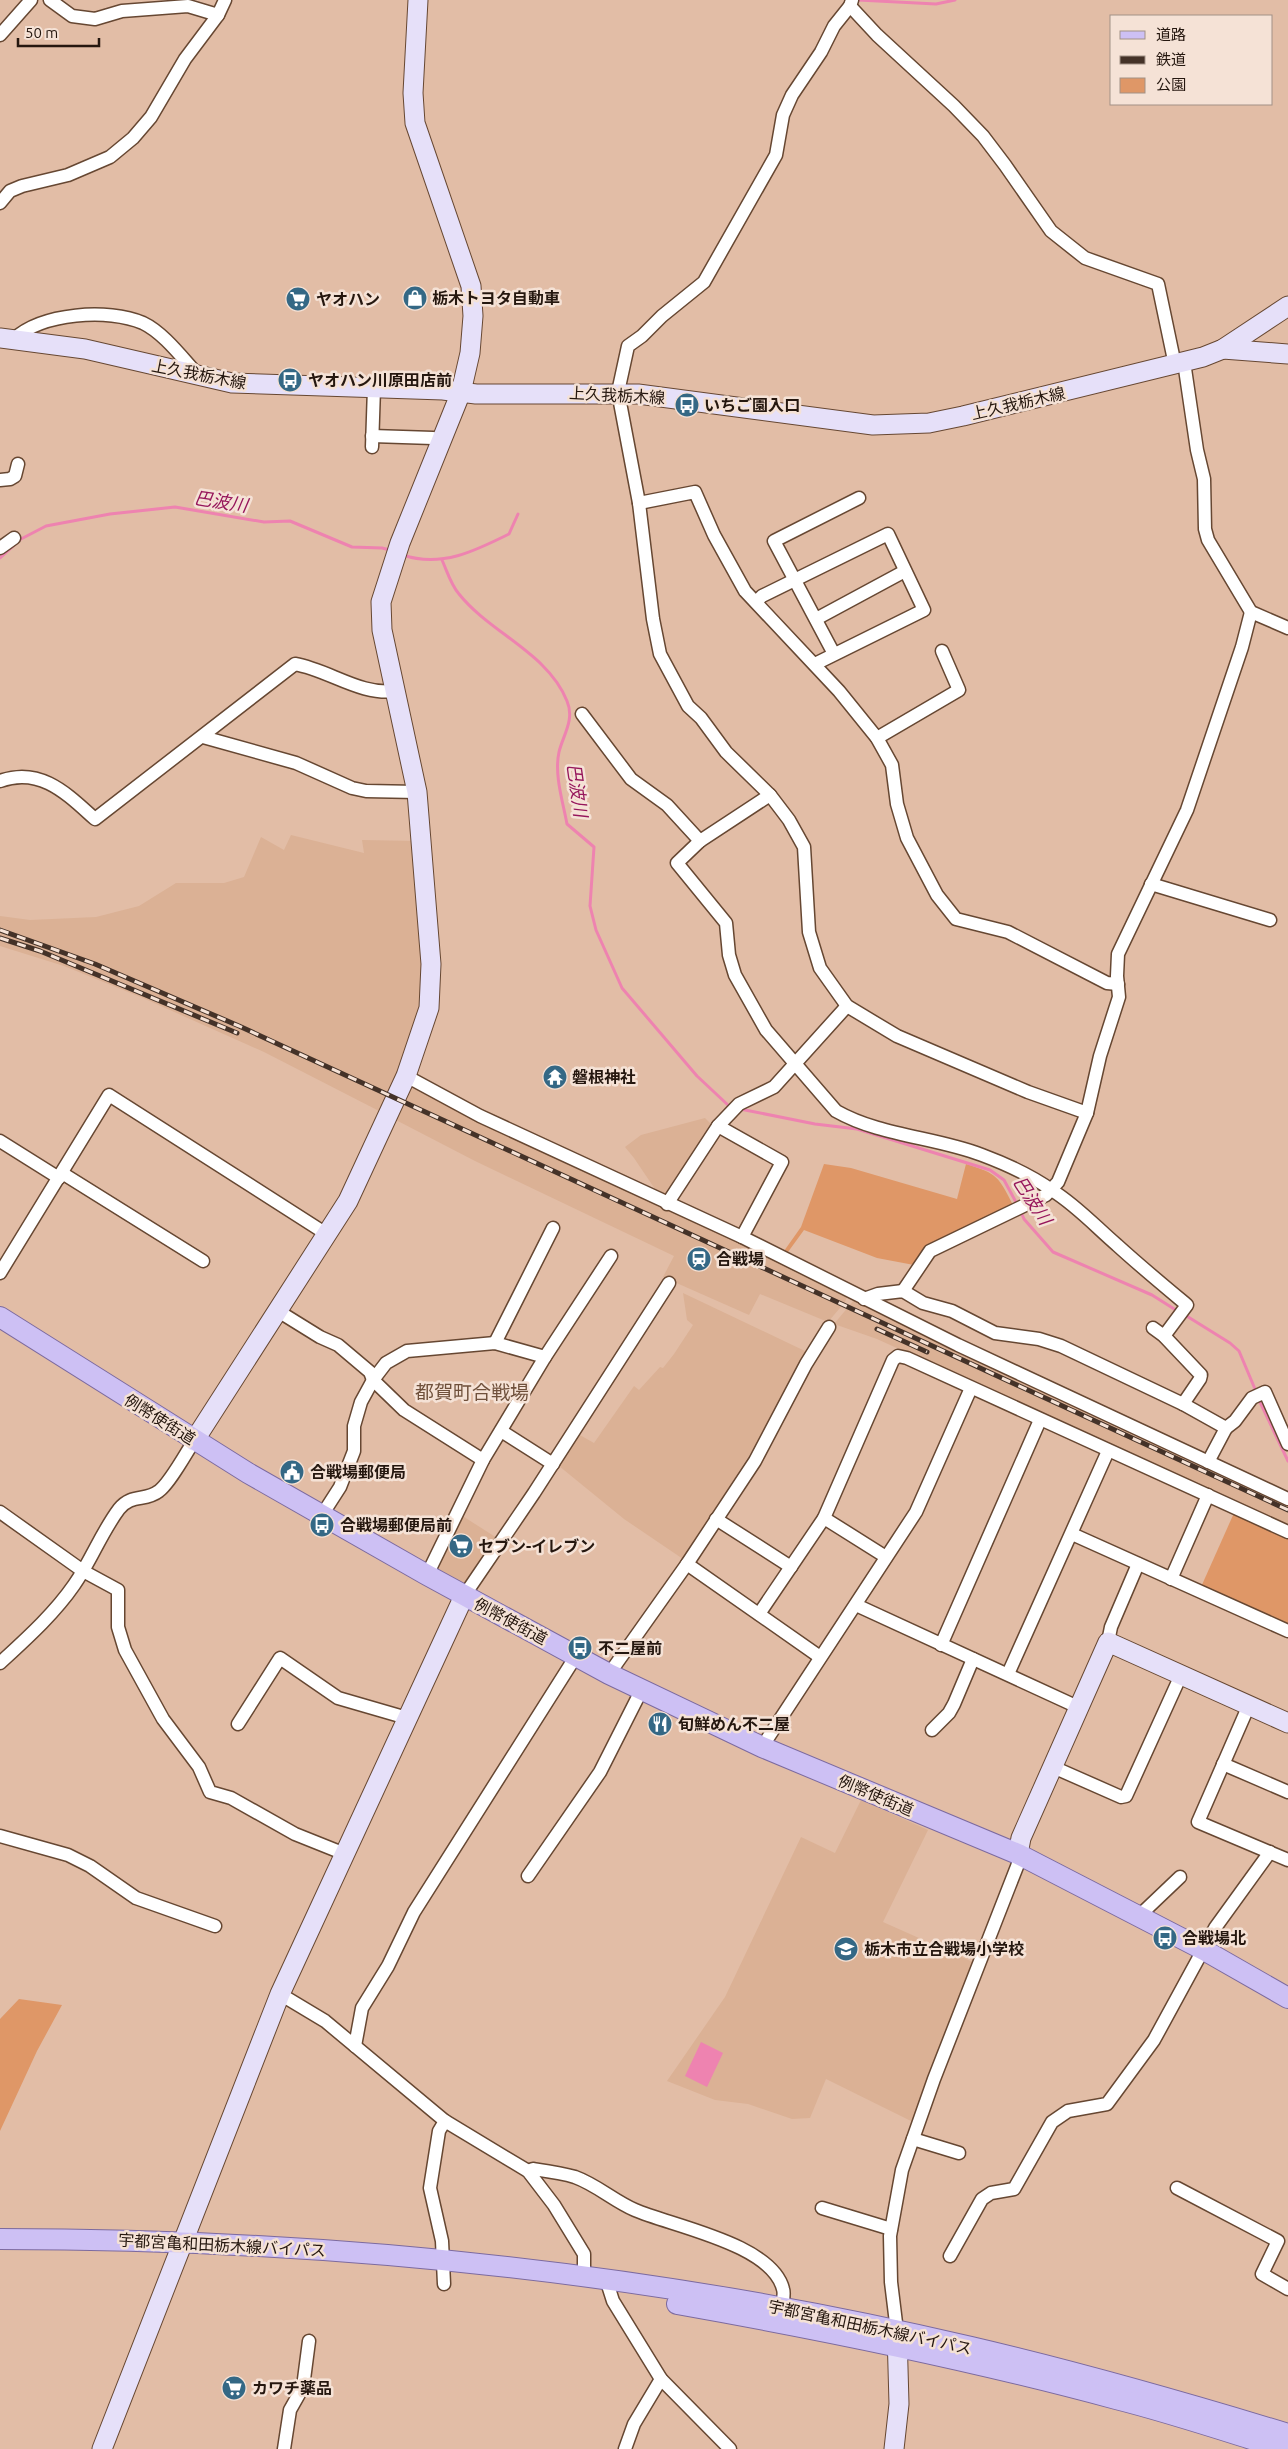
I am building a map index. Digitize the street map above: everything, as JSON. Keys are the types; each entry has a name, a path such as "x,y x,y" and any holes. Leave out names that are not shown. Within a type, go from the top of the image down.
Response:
{"main road":[{"name":"例幣使街道","path":"0,1317 194,1441 426,1575 641,1691 762,1747 1018,1854 1204,1950 1288,1998"},
{"name":"宇都宮亀和田栃木線バイパス","path":"0,2239 182,2241 444,2260 584,2276 608,2286 1060,2369 1288,2434"},
{"name":"宇都宮亀和田栃木線バイパス","path":"444,2260 526,2278 608,2286 782,2308 1110,2397 1285,2449"}],"street":[{"path":"0,35 31,0"},
{"path":"50,0 72,16 94,19 122,11 188,6 218,15"},
{"path":"0,203 10,191 22,186 68,175 110,157 133,138 152,117 185,59 218,15 226,0"},
{"path":"0,1663 58,1604 83,1570 104,1531 120,1508 130,1499 151,1496 161,1490 194,1441 328,1235 359,1179 406,1076 426,1020 432,980 427,898 417,792 382,630 381,602 396,556 440,440 461,392 472,337 473,301 465,267 415,123 413,93 418,0"},
{"path":"1087,1114 1028,1092 897,1036 847,1006 820,968 810,932 804,847 789,820 770,795 726,752 701,718 688,706 660,654 653,619 638,503 618,392 628,346 704,282 776,155 783,116 792,95 821,52 834,26 851,3 877,35 934,87 983,136 1006,165 1050,231 1085,258 1158,284 1180,363 1204,479 1205,529 1215,553 1251,612 1288,628"},
{"path":"1223,349 1288,306"},
{"path":"7,339 39,324 88,314 112,316 138,322 150,328 201,378"},
{"name":"上久我栃木線","path":"7,339 85,349 201,378 268,386 374,388 476,394 618,392 661,396 840,422 902,425 929,423 963,416 1180,363 1223,349 1288,354"},
{"path":"374,388 372,441 433,438 440,440"},
{"path":"0,480 15,476 18,464"},
{"path":"638,503 695,492 731,568 745,591 815,664 877,738 892,765 897,804 908,838 933,887 956,919 1008,932 1107,983 1118,984"},
{"path":"834,654 774,541 858,498"},
{"path":"756,602 762,596 888,534 924,610 815,664"},
{"path":"0,548 14,538"},
{"path":"816,619 905,571"},
{"path":"903,1291 930,1251 1053,1190 1087,1114 1100,1056 1119,997 1118,954 1187,810 1242,647 1251,612"},
{"path":"877,738 959,690 942,651"},
{"path":"0,781 33,778 47,781 57,786 95,819 295,664 316,669 359,687 396,691"},
{"path":"582,714 631,779 667,804 700,841"},
{"path":"203,737 296,763 352,788 366,791 417,792"},
{"path":"770,795 700,841 677,863 724,919 735,975 766,1030 794,1065 836,1111 852,1120 947,1143 981,1155 1014,1169 1053,1190 1187,1305 1158,1332 1201,1375 1183,1404"},
{"path":"1151,884 1270,920"},
{"path":"667,1204 718,1126 739,1104 774,1087 847,1006"},
{"path":"406,1076 480,1116 742,1237 864,1299 1288,1499"},
{"path":"0,1273 109,1095 328,1235"},
{"path":"718,1126 782,1162 742,1237"},
{"path":"0,1141 203,1261"},
{"path":"495,1343 553,1228"},
{"path":"426,1575 483,1460 545,1357 611,1256"},
{"path":"102,2449 280,1994 464,1596 553,1464 669,1283"},
{"path":"864,1299 878,1294 903,1291 923,1303 952,1311 995,1333 1039,1339 1060,1346 1183,1404 1226,1428"},
{"path":"278,1311 320,1337 338,1345 370,1372 372,1380 404,1410 483,1460"},
{"path":"609,1674 687,1564 755,1461 806,1364 828,1327"},
{"path":"322,1515 340,1487 354,1451 354,1426 361,1402 372,1380 386,1363 406,1351 495,1343 545,1357"},
{"path":"759,1614 824,1518 895,1358 907,1358 1288,1532"},
{"path":"762,1747 916,1512 971,1388"},
{"path":"1208,1462 1226,1428 1235,1421 1248,1402 1265,1392 1288,1444"},
{"path":"941,1645 1040,1420"},
{"path":"501,1431 553,1464"},
{"path":"1008,1674 1108,1451"},
{"path":"1171,1579 1208,1495"},
{"path":"0,1512 83,1570 118,1590 118,1627 125,1650 163,1720 199,1767 210,1792 231,1798 295,1834 345,1854"},
{"path":"824,1518 886,1557"},
{"path":"716,1519 791,1567"},
{"path":"1072,1534 1288,1631"},
{"path":"687,1564 820,1657"},
{"path":"894,2449 899,2404 898,2339 889,2259 891,2229 902,2170 1018,1864 1018,1854 1022,1838 1108,1642 1111,1627 1138,1564"},
{"path":"856,1605 1080,1708"},
{"path":"1108,1642 1288,1722"},
{"path":"355,2046 362,2008 388,1966 414,1912 576,1656"},
{"path":"238,1724 280,1658 338,1698 407,1718"},
{"path":"932,1730 949,1713 973,1659"},
{"path":"1053,1767 1121,1797 1126,1796 1181,1675"},
{"path":"528,1876 600,1772 641,1691"},
{"path":"1249,1705 1198,1822 1288,1860"},
{"path":"1223,1764 1288,1792"},
{"path":"0,1836 68,1855 90,1866 136,1898 216,1926"},
{"path":"950,2256 982,2199 991,2193 1014,2189 1052,2122 1068,2111 1107,2104 1154,2040 1215,1928 1270,1852"},
{"path":"1139,1916 1180,1877"},
{"path":"280,1994 325,2021 445,2121 528,2171 554,2205 584,2254 584,2276"},
{"path":"444,2284 444,2260 430,2188 431,2170 439,2132 445,2121"},
{"path":"913,2139 959,2152"},
{"path":"528,2171 533,2169 574,2177 636,2210 697,2229 740,2248 765,2263 781,2282 784,2291 782,2308"},
{"path":"1177,2188 1278,2241 1262,2274 1288,2288"},
{"path":"822,2208 891,2229"},
{"path":"608,2286 644,2354 662,2379 730,2449"},
{"path":"284,2449 290,2410 303,2387 309,2341"},
{"path":"625,2449 634,2424 662,2379"},
{"path":"1285,2449 1288,2443"}],"shaded area":[{"path":"291,835 364,853 362,840 417,841 423,938 422,1006 383,1113 264,1052 143,998 64,966 0,946 0,916 30,920 96,917 139,906 176,883 224,883 244,877 261,837 284,850"},
{"path":"413,1086 465,1114 848,1294 845,1302 828,1322 760,1294 749,1315 663,1277 674,1256 475,1161 392,1118 408,1088"},
{"path":"705,1118 714,1127 665,1197 659,1195 625,1147 641,1135"},
{"path":"683,1293 805,1351 806,1355 750,1454 683,1559 624,1519 559,1466 578,1434 594,1443 634,1386 639,1390 660,1367 663,1368 674,1354 693,1325 687,1320"},
{"path":"854,1300 1288,1504 1288,1526 877,1339 834,1324"},
{"path":"461,1515 497,1538 464,1589 433,1572"},
{"name":"栃木市立合戦場小学校","path":"861,1800 928,1830 883,1922 975,1963 913,2122 826,2079 810,2118 792,2119 748,2104 715,2100 667,2081 725,1997 801,1837 835,1853"},
{"path":"701,2042 723,2053 707,2087 685,2076"}],"green space":[{"path":"824,1164 851,1168 957,1199 966,1164 996,1177 1013,1205 914,1265 877,1258 804,1230 788,1252 784,1251 801,1227"},
{"path":"1234,1513 1288,1538 1288,1625 1201,1587"},
{"path":"19,1999 62,2005 37,2051 0,2131 0,2019"}],"waterway":[{"path":"858,0 936,4 955,0"},
{"name":"巴波川","path":"0,558 21,539 46,526 110,514 175,507 264,522 290,521 352,547 390,550"},
{"name":"巴波川","path":"403,555 431,560 444,559 471,552 509,534 518,514"},
{"name":"巴波川","path":"442,560 451,582 459,594 486,620 533,656 558,684 567,701 570,715 559,752 558,779 567,824 594,847 590,906 596,930 622,988 697,1076 729,1106"},
{"name":"巴波川","path":"740,1109 815,1124 857,1129 990,1170 1004,1180 1017,1204"},
{"name":"巴波川","path":"1020,1210 1024,1219 1053,1252 1152,1295 1179,1312"},
{"name":"巴波川","path":"1185,1315 1230,1343 1239,1351 1255,1389"},
{"name":"巴波川","path":"1259,1400 1288,1461"}],"railway":[{"path":"0,930 95,964 239,1026 1288,1510"},
{"path":"0,938 40,951 237,1033"},
{"path":"877,1329 927,1352"}],"place":[{"name":"栃木トヨタ自動車","path":"415,298"},
{"name":"ヤオハン","path":"298,299"},
{"name":"ヤオハン川原田店前","path":"290,380"},
{"name":"いちご園入口","path":"687,405"},
{"name":"磐根神社","path":"555,1077"},
{"name":"合戦場","path":"699,1259"},
{"name":"合戦場郵便局","path":"292,1472"},
{"name":"合戦場郵便局前","path":"322,1525"},
{"name":"セブン-イレブン","path":"461,1546"},
{"name":"不二屋前","path":"580,1648"},
{"name":"旬鮮めん不二屋","path":"660,1724"},
{"name":"合戦場北","path":"1165,1938"},
{"name":"栃木市立合戦場小学校","path":"846,1949"},
{"name":"カワチ薬品","path":"234,2388"}],"district":[{"name":"都賀町合戦場","path":"472,1392"}]}
